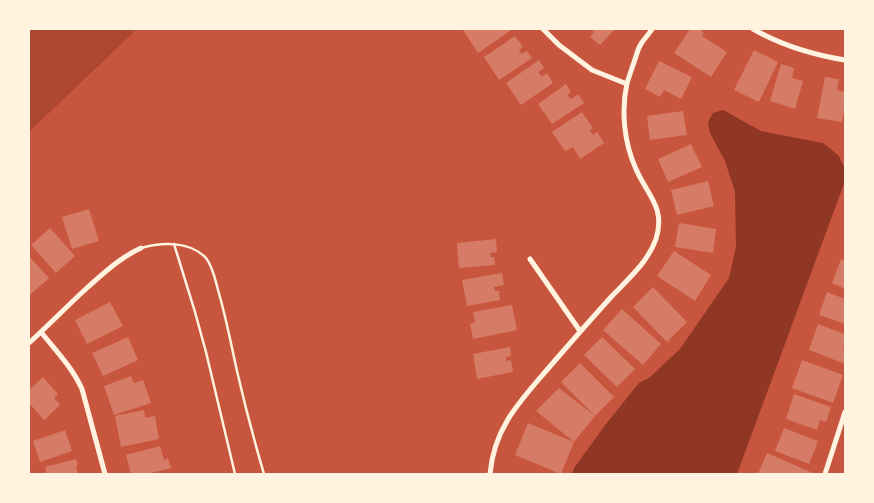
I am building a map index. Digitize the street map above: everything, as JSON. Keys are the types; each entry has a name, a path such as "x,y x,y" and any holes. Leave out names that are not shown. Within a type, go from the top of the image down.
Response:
{"street":[{"path":"543,29 559,45 592,70 627,84"},
{"path":"490,474 491,459 495,446 512,411 580,331 649,256 656,238 658,210 653,198 636,171 628,145 624,109 627,84 640,46 652,29"},
{"path":"754,29 800,49 830,58 845,60"},
{"path":"29,344 115,263 128,254 142,248"},
{"path":"530,259 580,331"},
{"path":"40,332 76,376 82,389 105,474"},
{"path":"824,474 845,412"}],"lane":[{"path":"142,248 158,244 174,244 192,249 204,256 210,263 226,318 264,474"},
{"path":"174,244 206,352 235,474"}],"shaded area":[{"path":"29,29 137,29 29,132"},
{"path":"723,110 761,131 823,143 839,156 845,169 845,181 737,474 572,474 574,468 606,424 639,383 649,378 680,349 729,278 736,247 735,192 725,161 710,133 708,122 713,113"}],"building":[{"path":"464,29 508,29 510,31 478,53"},
{"path":"591,29 615,29 600,45 590,37 594,32"},
{"path":"690,29 699,29 704,33 702,36 727,52 711,77 674,53"},
{"path":"515,36 523,47 519,50 521,54 527,51 532,58 499,80 484,57"},
{"path":"754,50 778,62 759,102 734,90"},
{"path":"539,60 544,68 538,72 542,77 547,73 553,83 521,105 506,83"},
{"path":"659,61 692,77 681,99 664,90 660,97 645,89"},
{"path":"781,64 794,68 792,78 803,81 795,109 770,101"},
{"path":"825,77 839,79 837,90 845,92 842,122 817,118"},
{"path":"566,84 571,92 567,95 571,99 578,94 584,103 552,124 538,104"},
{"path":"683,111 687,135 650,140 647,116"},
{"path":"582,112 593,128 590,130 593,135 597,132 604,143 580,159 573,147 565,151 552,132"},
{"path":"691,144 702,167 668,182 658,159"},
{"path":"708,181 714,206 677,215 671,190"},
{"path":"89,209 99,241 72,249 62,217"},
{"path":"679,223 716,229 713,253 675,247"},
{"path":"50,228 75,256 56,273 31,245"},
{"path":"496,239 497,252 490,253 491,257 494,257 495,265 459,268 457,243"},
{"path":"674,251 711,275 695,301 657,276"},
{"path":"29,256 49,278 30,295 29,293"},
{"path":"841,259 845,260 845,289 832,283"},
{"path":"502,273 504,285 494,287 495,291 499,291 500,300 467,306 462,280"},
{"path":"653,287 687,322 667,342 633,307"},
{"path":"827,292 845,299 845,324 819,315"},
{"path":"110,302 123,326 87,344 75,320"},
{"path":"512,305 517,330 473,339 470,324 475,322 473,312"},
{"path":"622,309 661,344 643,365 603,330"},
{"path":"818,324 845,334 843,348 845,348 845,364 809,350"},
{"path":"128,337 138,360 103,376 92,353"},
{"path":"602,337 635,369 617,387 584,355"},
{"path":"510,347 511,356 506,357 506,361 511,360 513,372 477,379 473,354"},
{"path":"802,360 843,375 833,403 792,388"},
{"path":"580,363 614,397 595,416 561,382"},
{"path":"131,376 134,383 143,380 151,403 114,415 104,386"},
{"path":"43,377 58,394 54,398 60,405 44,420 29,403 29,390"},
{"path":"559,388 595,416 574,442 536,411"},
{"path":"794,394 831,407 826,422 820,420 817,430 786,419"},
{"path":"144,410 145,418 155,416 159,439 121,447 115,416"},
{"path":"528,423 574,442 561,474 515,455"},
{"path":"784,428 818,441 809,464 775,451"},
{"path":"65,430 72,451 40,462 33,441"},
{"path":"160,446 164,460 168,458 171,468 147,474 131,474 126,455"},
{"path":"767,453 815,474 758,474"},
{"path":"76,459 78,474 47,474 45,467"}]}
